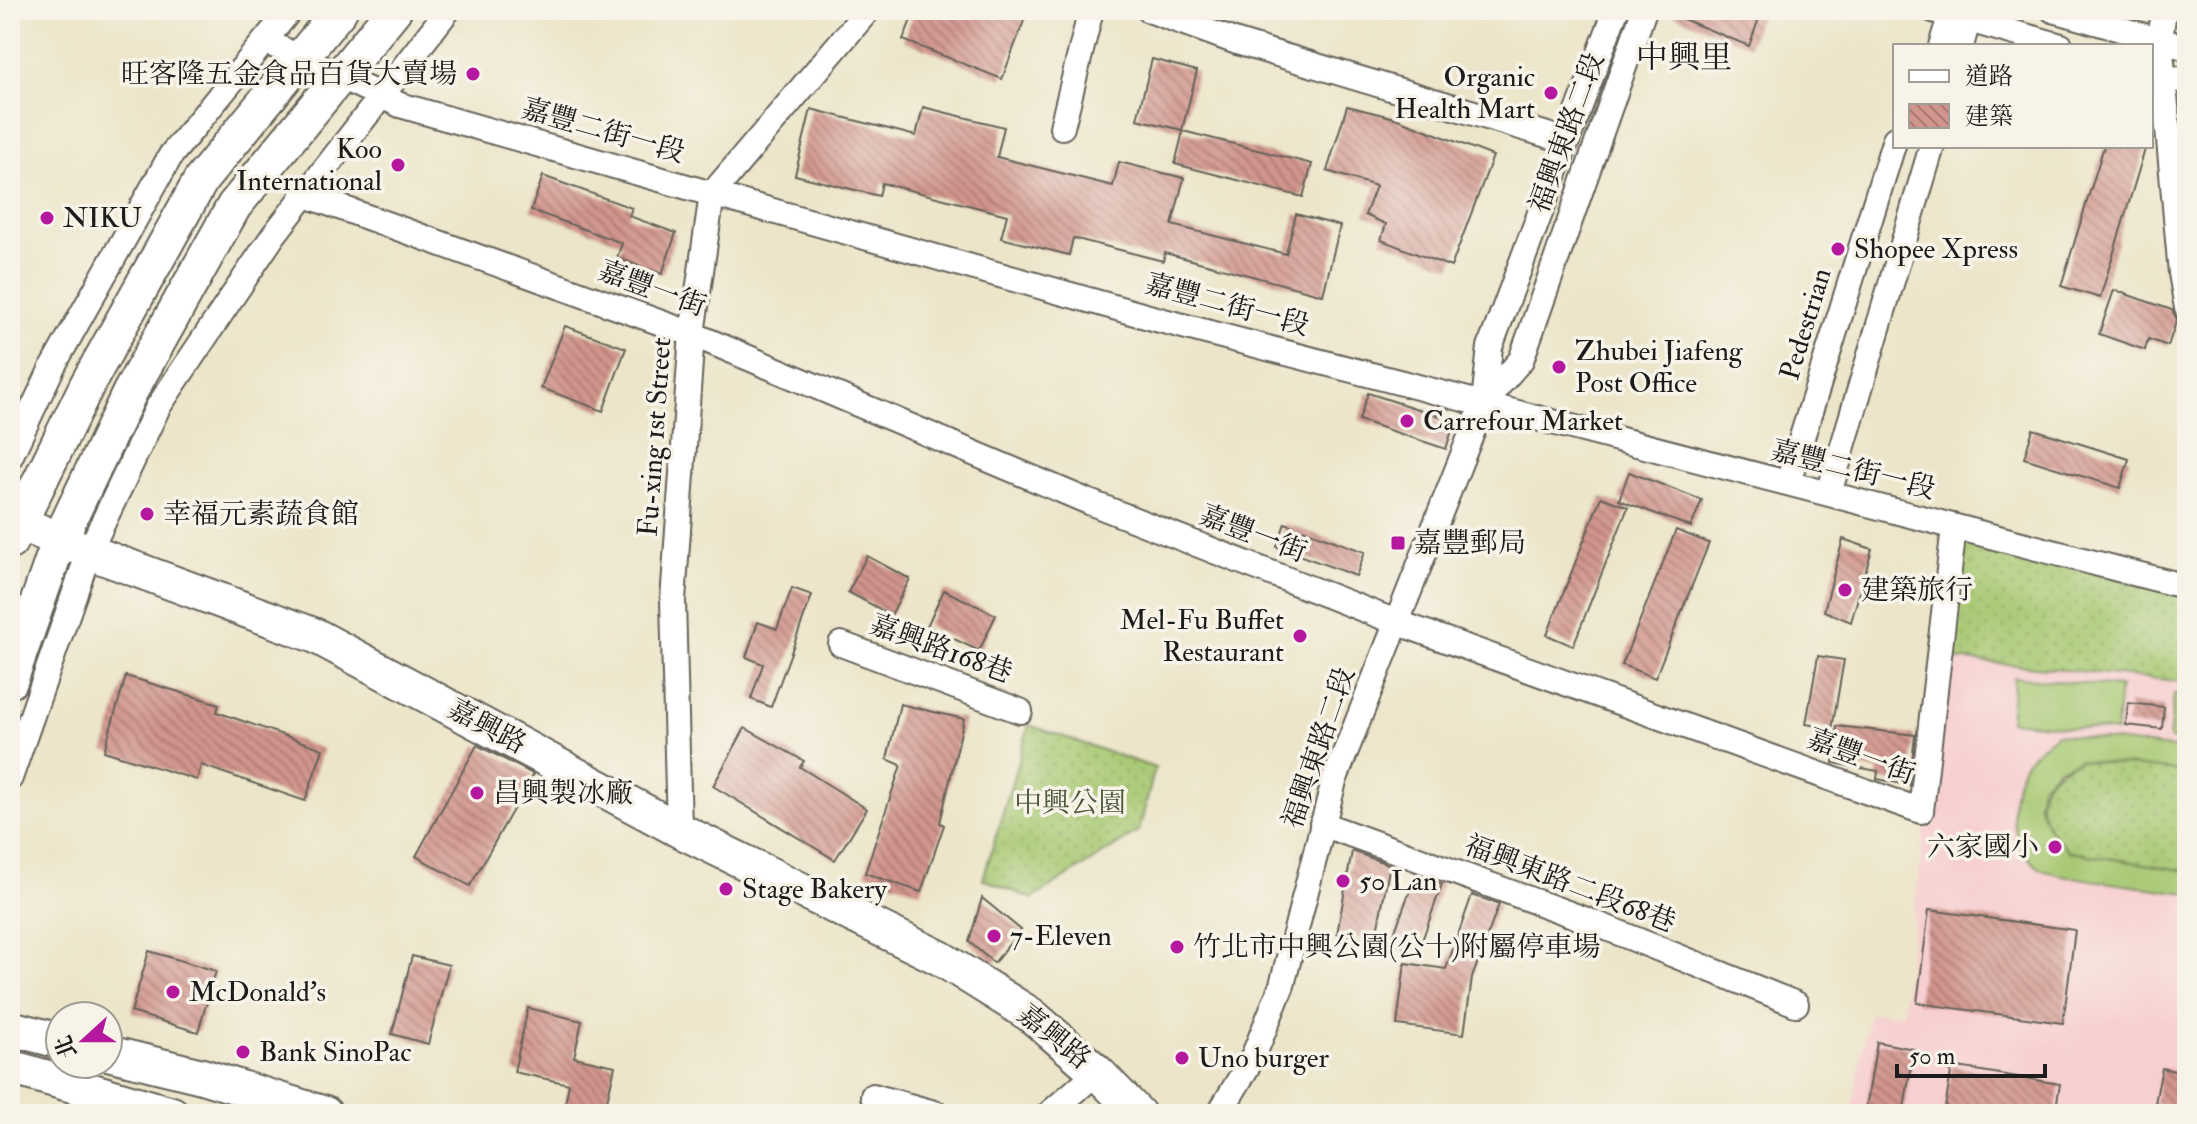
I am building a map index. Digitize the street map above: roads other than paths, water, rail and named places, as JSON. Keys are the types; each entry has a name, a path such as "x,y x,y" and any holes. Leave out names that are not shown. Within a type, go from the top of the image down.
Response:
{"main road":[{"path":"12,528 201,180 340,10"},
{"path":"10,681 74,546 130,392 234,206 394,10"},
{"name":"嘉興路","path":"12,528 74,546 316,636 679,830 940,958 1031,1015 1097,1072 1138,1114"},
{"path":"10,1028 44,1037"},
{"path":"124,1057 202,1076 325,1114"},
{"path":"10,1067 172,1114"}],"street":[{"path":"10,457 53,366 171,155 290,10"},
{"path":"10,778 74,546 158,407 303,194 448,10"},
{"path":"712,194 868,10"},
{"path":"1062,127 1091,10"},
{"path":"1149,10 1237,42 1567,141"},
{"name":"福興東路二段","path":"1219,1114 1253,1057 1282,985 1322,824 1349,741 1484,402 1490,347 1616,10"},
{"name":"福興東路二段","path":"1484,402 1521,360 1644,10"},
{"path":"2053,10 2187,48"},
{"path":"2164,10 2160,40 2167,76 2181,273 2187,308"},
{"path":"1926,44 1952,13"},
{"path":"1942,44 1952,13"},
{"path":"1952,13 1960,44"},
{"path":"1952,13 2054,44"},
{"name":"嘉豐二街一段","path":"265,41 400,105 712,194 1156,319 2187,587"},
{"name":"Pedestrian","path":"1793,483 1893,146"},
{"path":"1793,483 1907,148"},
{"path":"1829,493 1931,148"},
{"name":"嘉豐一街","path":"303,194 692,334 1089,502 1396,622 1921,811 1954,527"},
{"name":"Fu-xing 1st Street","path":"679,830 673,600 692,334 712,194"},
{"name":"嘉興路168巷","path":"841,644 1020,711"},
{"name":"福興東路二段68巷","path":"1322,824 1592,922 1796,1004"},
{"path":"1049,1114 1097,1072"},
{"path":"873,1096 938,1114"}],"place":[{"name":"旺客隆五金食品百貨大賣場","path":"473,74"},
{"name":"Organic Health Mart","path":"1551,93"},
{"name":"Koo International","path":"398,165"},
{"name":"NIKU","path":"47,218"},
{"name":"Shopee Xpress","path":"1838,249"},
{"name":"Zhubei Jiafeng Post Office","path":"1559,367"},
{"name":"Carrefour Market","path":"1407,421"},
{"name":"幸福元素蔬食館","path":"147,514"},
{"name":"嘉豐郵局","path":"1398,543"},
{"name":"建築旅行","path":"1845,590"},
{"name":"Mel-Fu Buffet Restaurant","path":"1300,636"},
{"name":"昌興製冰廠","path":"477,793"},
{"name":"六家國小","path":"2055,847"},
{"name":"50 Lan","path":"1343,881"},
{"name":"Stage Bakery","path":"726,889"},
{"name":"7-Eleven","path":"994,936"},
{"name":"竹北市中興公園(公十)附屬停車場","path":"1177,947"},
{"name":"McDonald's","path":"173,992"},
{"name":"Bank SinoPac","path":"243,1052"},
{"name":"Uno burger","path":"1182,1058"}],"district":[{"name":"中興里","path":"1684,58"}],"park label":[{"name":"中興公園","path":"1070,803"}]}
